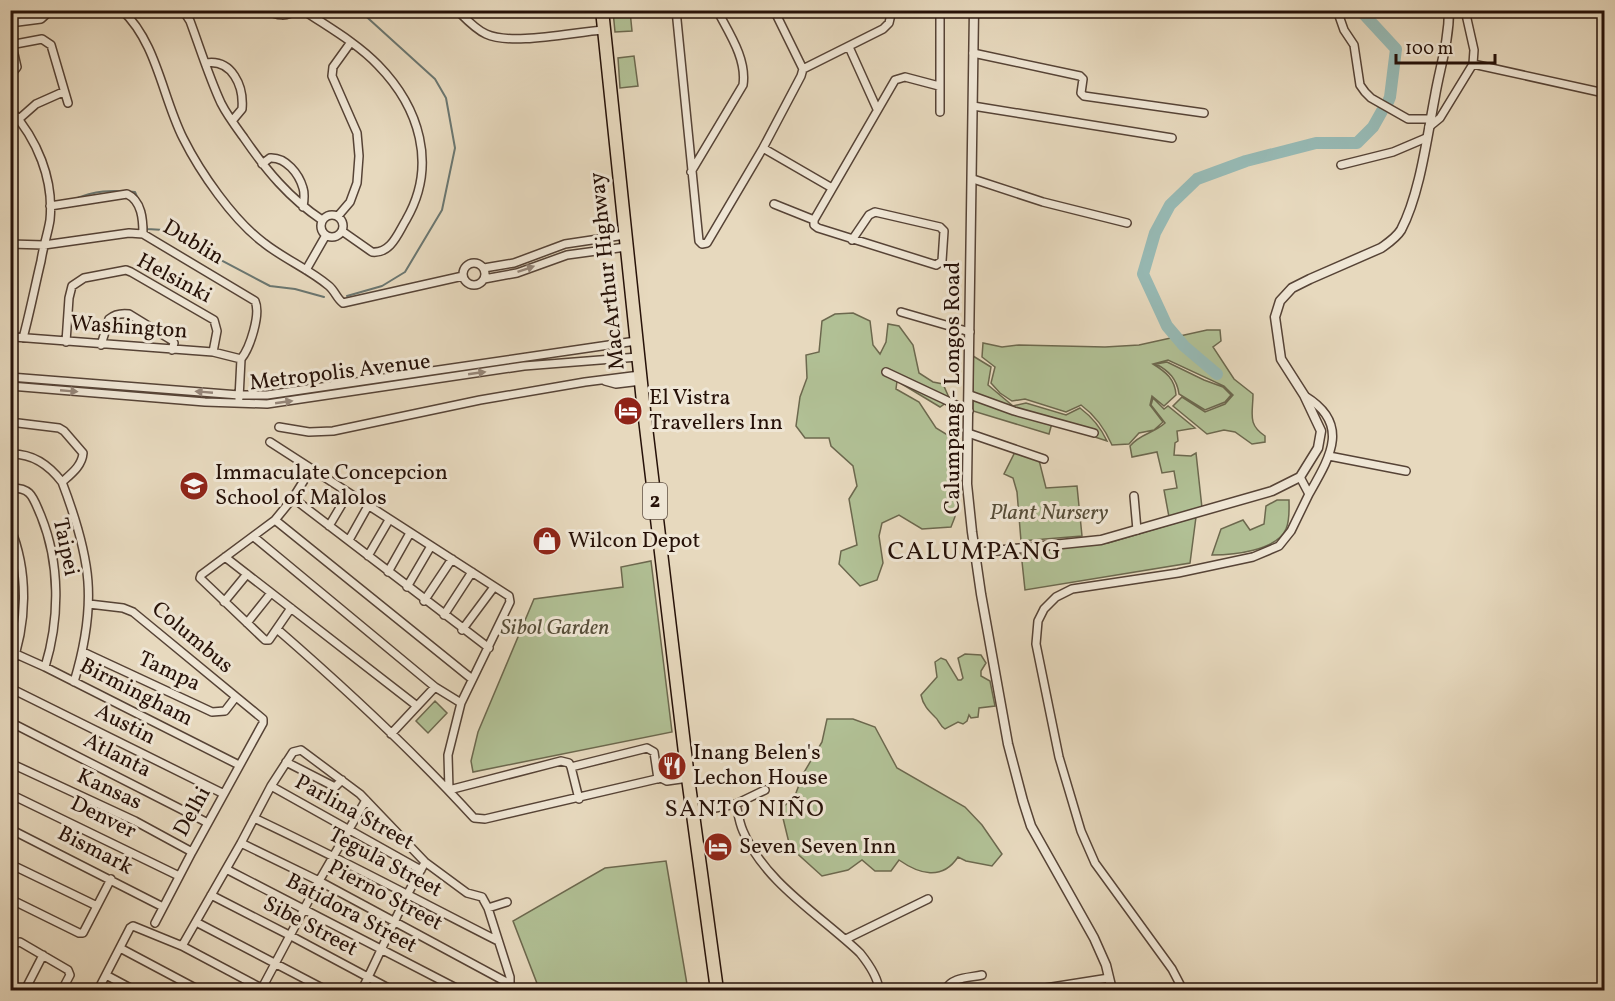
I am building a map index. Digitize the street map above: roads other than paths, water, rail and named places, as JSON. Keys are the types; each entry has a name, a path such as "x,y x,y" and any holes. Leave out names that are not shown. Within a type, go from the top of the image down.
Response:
{"highway":[{"name":"MacArthur Highway","path":"602,10 640,378 688,774 717,990"}],"street":[{"path":"10,22 41,18 51,10"},
{"path":"122,10 144,37 183,138 218,194 262,242 330,286 343,303 463,276"},
{"path":"183,10 190,21 222,103 232,122 282,188 322,220"},
{"path":"268,10 272,13 287,15 295,10"},
{"path":"303,10 351,42 377,64 411,109 422,143 422,168 410,213 389,247 384,251 372,252 342,231"},
{"path":"457,10 487,35 512,40 603,30"},
{"path":"676,10 691,172 699,241 702,244 706,243 763,148 801,76 803,69 774,10"},
{"path":"691,172 743,85 745,75 743,62 717,10"},
{"path":"803,69 883,29 888,23 892,10"},
{"path":"940,10 940,112"},
{"name":"Calumpang - Longos Road","path":"974,10 967,484 974,553 1008,744 1023,801 1031,825 1094,938 1106,964 1112,990"},
{"path":"1337,10 1344,30 1354,45 1360,84 1365,92 1371,98 1408,119 1430,123 1440,118 1473,64 1474,50 1465,10"},
{"path":"974,553 1101,540 1272,491 1300,477 1318,448 1321,431 1304,395 1281,359 1275,317 1280,301 1292,288 1381,248 1400,232 1407,216 1430,123 1449,34 1449,10"},
{"path":"10,76 18,67 11,45 42,39 47,41 54,52 68,104"},
{"path":"338,216 350,202 357,183 359,156 357,134 332,76 333,67 351,42"},
{"path":"849,46 877,110"},
{"path":"973,53 1080,76 1083,79 1081,93 1084,96 1204,113"},
{"path":"206,63 219,63 225,66 240,86 242,109 232,122"},
{"path":"1473,64 1605,93"},
{"path":"852,240 869,215 875,212 940,227 944,231 942,261 936,265 852,240 814,225 814,220 895,80 905,77 939,86"},
{"path":"19,118 36,104 63,92"},
{"path":"973,106 1172,138"},
{"path":"10,109 19,118 35,145 51,195 50,220 23,338"},
{"path":"1341,165 1393,152 1426,138"},
{"path":"763,148 832,188"},
{"path":"262,164 270,158 276,158 292,169 303,188 303,207"},
{"path":"973,178 1043,202 1127,223"},
{"path":"10,192 10,212"},
{"path":"50,206 127,194 132,196 141,212 143,234"},
{"path":"774,204 814,220"},
{"path":"329,215 338,216 343,224 342,231 336,236 326,235 321,229 322,220 329,215"},
{"name":"Dublin","path":"10,243 44,245 129,233 143,234 255,301 257,310 250,345 241,359"},
{"path":"306,270 326,235"},
{"path":"626,241 567,255 517,273 484,279 481,283 474,285 467,283 463,276 464,267 470,263 477,263 484,268 514,263 565,244 626,241"},
{"path":"565,244 567,255"},
{"path":"484,268 484,279"},
{"name":"Helsinki","path":"66,342 72,286 84,278 126,270 213,320 217,331 213,352"},
{"path":"901,312 970,332"},
{"path":"101,345 109,319 117,314 129,314 173,341 171,350"},
{"name":"Washington","path":"14,338 213,352 241,359"},
{"name":"Metropolis Avenue","path":"10,377 239,395 267,394 636,341"},
{"path":"618,344 621,359"},
{"name":"Metropolis Avenue","path":"10,386 239,404 267,404 524,366 638,357"},
{"path":"239,404 241,359"},
{"path":"886,372 969,411"},
{"path":"279,427 309,432 333,431 480,400 600,380 640,378"},
{"path":"970,395 1014,411 1094,433"},
{"path":"1183,990 1172,969 1095,863 1081,831 1059,757 1036,644 1038,621 1044,609 1056,597 1072,589 1178,573 1253,557 1279,546 1291,531 1329,456 1334,433 1327,417 1315,402 1304,395"},
{"path":"10,422 53,427 64,431 83,453 83,459 62,482"},
{"path":"968,433 1044,459"},
{"path":"270,442 509,596 511,600 461,703 448,755 449,790"},
{"path":"10,454 29,456 39,460 62,482 80,535 89,583 89,604 83,652 74,682"},
{"path":"1329,456 1406,471"},
{"path":"291,608 269,640 266,640 200,578 275,520 293,498 311,469"},
{"path":"1300,477 1309,494"},
{"name":"Taipei","path":"10,488 20,487 29,492 51,544 56,574 55,601 53,634 45,667"},
{"path":"329,526 348,494"},
{"path":"1134,496 1137,530"},
{"path":"293,498 424,601 489,648"},
{"path":"349,540 368,506"},
{"path":"275,520 472,679"},
{"path":"369,556 389,520"},
{"path":"10,527 21,570 24,601 21,632 10,670"},
{"path":"388,572 410,532"},
{"path":"254,537 435,687 461,703"},
{"path":"407,587 430,546"},
{"path":"225,557 417,706"},
{"path":"424,601 452,559"},
{"path":"444,615 472,572"},
{"path":"224,602 247,574"},
{"path":"462,630 494,587"},
{"path":"247,623 271,592"},
{"name":"Columbus","path":"89,604 123,608 133,612 263,719"},
{"path":"277,629 347,690 449,790 474,818 480,820 579,799 659,779 666,774 688,774"},
{"name":"Tampa","path":"83,652 212,712 225,711 235,698"},
{"name":"Birmingham","path":"16,654 239,765"},
{"path":"391,734 435,687"},
{"name":"Austin","path":"10,688 224,794"},
{"name":"Delhi","path":"155,923 263,723 263,719"},
{"name":"Atlanta","path":"10,722 208,823"},
{"path":"571,767 648,748 654,752 659,779"},
{"path":"182,946 271,786 293,752 301,750 366,800 425,862 467,892 482,897 488,908 510,977 510,987"},
{"path":"449,790 561,760 569,763 571,767 579,799"},
{"path":"286,762 335,787 342,780"},
{"name":"Kansas","path":"10,763 135,821 192,852"},
{"name":"Parlina Street","path":"271,786 421,870"},
{"path":"694,812 736,804 765,790"},
{"name":"Denver","path":"10,794 179,876"},
{"path":"98,990 130,928 137,926 182,946 263,990 319,881 366,800"},
{"path":"736,804 745,835 762,862 778,881 846,939 865,959 879,990"},
{"name":"Tegula Street","path":"254,818 334,856 498,941"},
{"name":"Bismark","path":"10,829 111,879 163,908"},
{"name":"Pierno Street","path":"241,843 394,921 510,987"},
{"path":"362,990 425,862"},
{"path":"10,864 98,906"},
{"name":"Batidora Street","path":"226,869 459,990"},
{"path":"10,899 79,933 86,930 111,879"},
{"name":"Sibe Street","path":"211,895 392,990"},
{"path":"846,939 928,899"},
{"path":"488,908 507,902"},
{"path":"196,922 326,990"},
{"path":"13,946 20,942 70,972 62,990"},
{"path":"120,948 199,990"},
{"path":"26,990 43,956"},
{"path":"106,975 134,990"},
{"path":"945,990 953,981 982,975"},
{"path":"1033,990 1109,978"}],"waterway":[{"path":"347,296 382,286 405,272 442,210 455,148 446,98 435,79 359,10"},
{"path":"1360,10 1396,49 1388,102"},
{"path":"1217,374 1184,346 1167,326 1143,274 1155,233 1170,205 1197,179 1246,161 1316,143 1357,143 1373,127 1382,111"},
{"path":"72,200 89,194 110,191 135,192 138,199"},
{"path":"146,225 147,229 164,230 270,286 295,289 324,297"}],"place":[{"name":"El Vistra Travellers Inn","path":"628,411"},
{"name":"Immaculate Concepcion School of Malolos","path":"194,486"},
{"name":"Wilcon Depot","path":"547,541"},
{"name":"Inang Belen's Lechon House","path":"672,766"},
{"name":"Seven Seven Inn","path":"718,847"}],"district":[{"name":"CALUMPANG","path":"975,552"},
{"name":"SANTO NIÑO","path":"745,810"}],"park label":[{"name":"Plant Nursery","path":"1049,513"},
{"name":"Sibol Garden","path":"555,628"}]}
